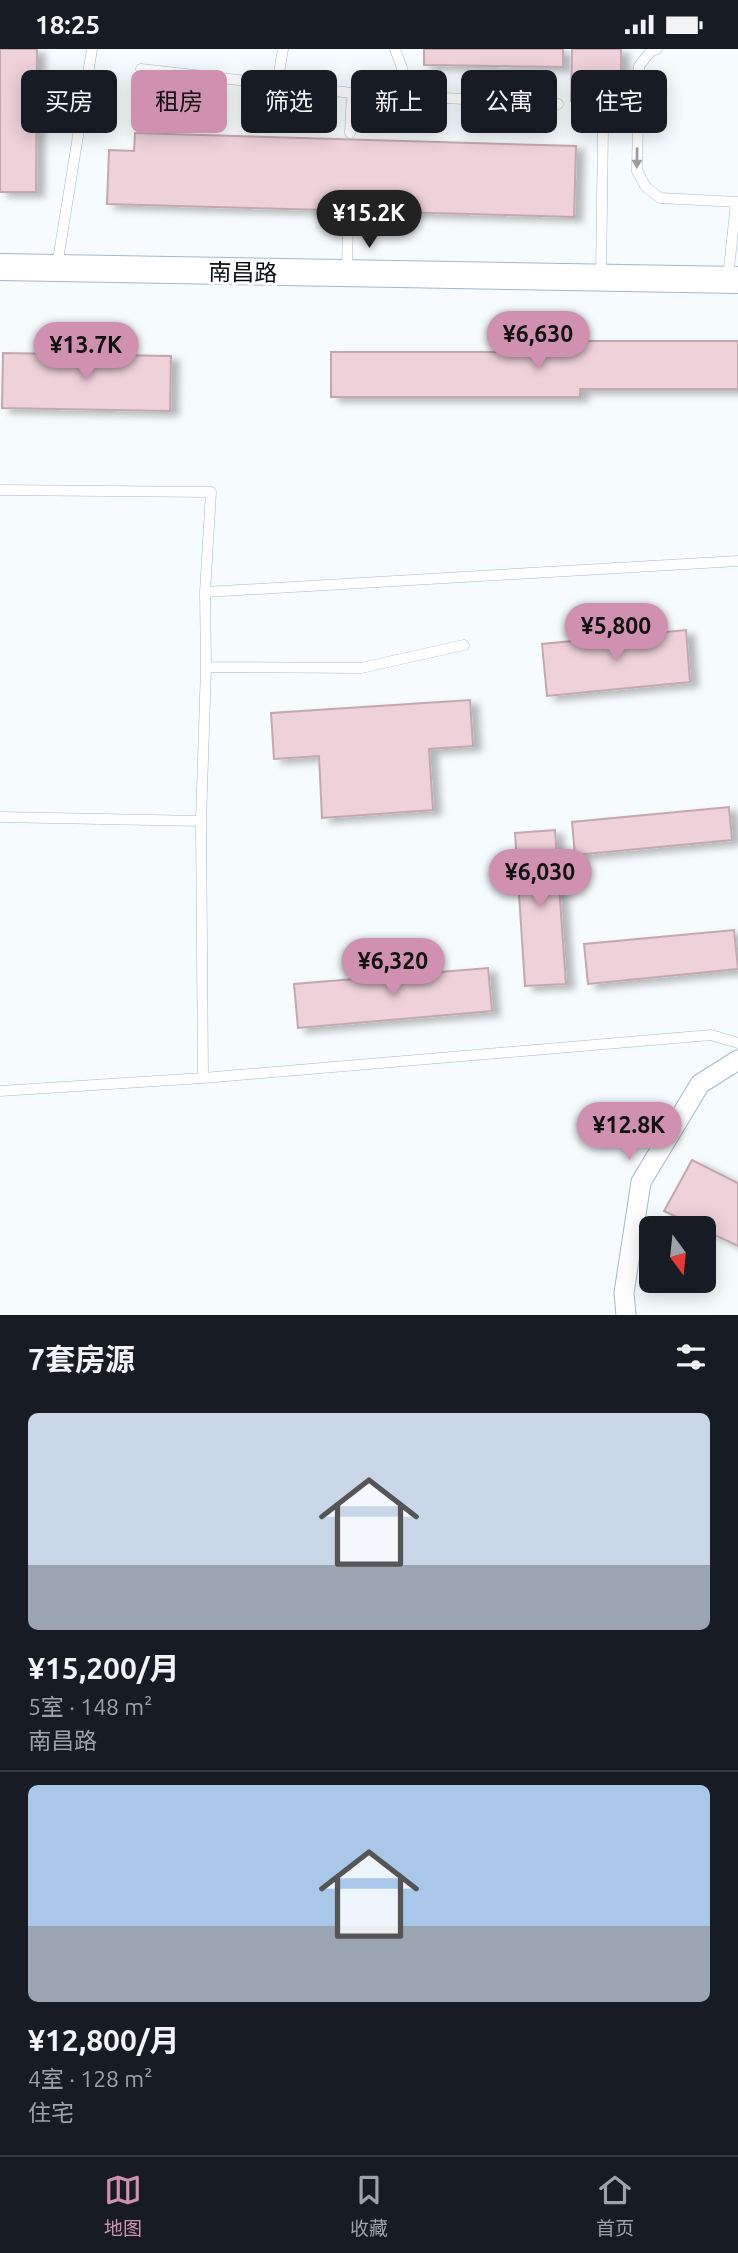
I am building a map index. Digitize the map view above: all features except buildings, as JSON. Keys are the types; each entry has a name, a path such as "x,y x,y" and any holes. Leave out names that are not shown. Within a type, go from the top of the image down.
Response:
{"main road":[{"name":"南昌路","path":"0,267 733,280"}],"street":[{"path":"626,1315 624,1293 641,1182 700,1084 738,1060"}],"lane":[{"path":"57,268 92,49"},
{"path":"280,70 283,49"},
{"path":"395,49 401,70"},
{"path":"657,49 651,51 639,66 637,171 646,187 660,198 737,202 733,280"},
{"path":"141,69 241,81"},
{"path":"447,98 558,104"},
{"path":"350,133 351,113"},
{"path":"601,278 603,133"},
{"path":"347,273 348,220"},
{"path":"0,490 211,492 205,592 206,667 201,821 203,1078"},
{"path":"205,592 738,561"},
{"path":"206,667 361,668 464,645"},
{"path":"0,817 201,821"},
{"path":"0,1091 203,1078 711,1035 738,1043"}]}
